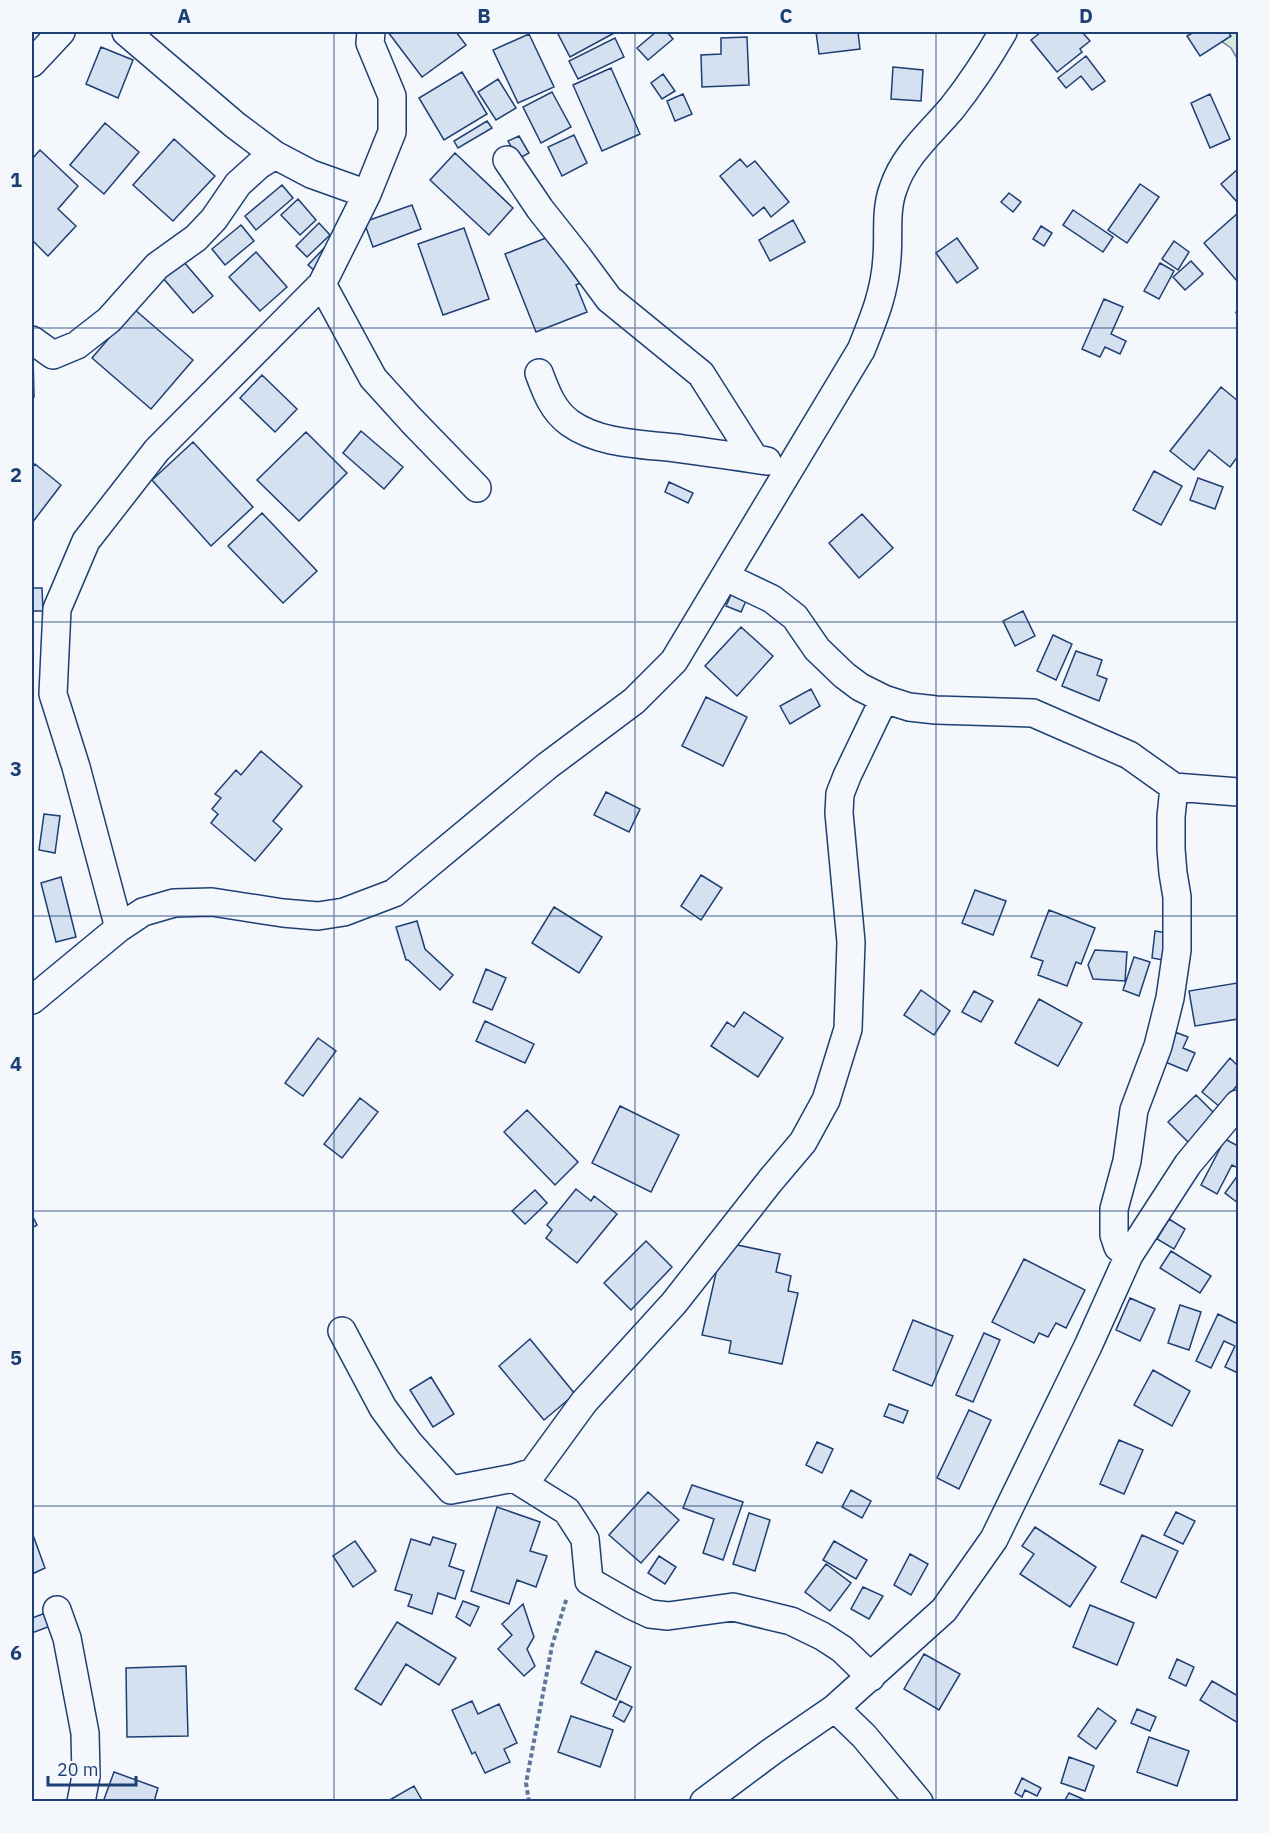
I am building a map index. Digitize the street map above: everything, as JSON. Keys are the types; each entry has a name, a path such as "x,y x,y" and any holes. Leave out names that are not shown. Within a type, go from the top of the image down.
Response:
{"street":[{"path":"32,63 61,32"},
{"path":"126,32 274,155 311,174 367,194"},
{"path":"118,928 76,767 52,694 57,609 86,541 157,450 322,284 367,194 392,132 392,96 370,43 370,32"},
{"path":"32,1000 118,928 143,912 174,903 212,902 283,914 318,916 344,912 394,893 547,766 634,701 674,661 861,350 881,298 887,258 888,207 893,188 905,161 951,108 980,70 1004,32"},
{"path":"32,340 53,355 77,345 109,320 157,266 196,238 229,199 238,184 274,155"},
{"path":"507,160 540,209 609,299 700,374 755,459"},
{"path":"322,284 373,378 477,488"},
{"path":"539,373 547,396 556,408 570,423 595,435 625,443 792,464"},
{"path":"726,578 772,599 795,617 817,649 844,675 860,687 884,699 909,707 936,710 1033,713 1130,755 1174,787 1239,792"},
{"path":"342,1330 383,1408 451,1490 533,1472 584,1402 674,1303 803,1142 826,1100 848,1029 851,942 839,813 840,794 884,699"},
{"path":"1129,1255 1118,1247 1114,1235 1114,1209 1127,1161 1134,1110 1158,1046 1170,998 1177,950 1177,897 1171,849 1174,787"},
{"path":"704,1802 835,1708 944,1610 994,1539 1088,1346 1129,1255 1188,1164 1239,1104"},
{"path":"514,1478 567,1511 585,1539 589,1581 631,1605 650,1614 668,1616 733,1607 790,1621 822,1636 842,1649 871,1677"},
{"path":"57,1610 67,1638 85,1733 86,1776 81,1802"},
{"path":"835,1708 864,1736 919,1802"}],"path":[{"path":"529,1802 526,1783 552,1646 568,1593"}],"shaded area":[{"path":"1208,32 1238,32 1238,60 1231,48"}],"building":[{"path":"388,32 456,32 466,45 422,77"},
{"path":"557,32 616,32 570,57"},
{"path":"656,32 667,32 673,39 648,60 637,48"},
{"path":"816,32 858,32 860,49 819,54"},
{"path":"1041,32 1082,32 1090,41 1080,49 1082,52 1057,72 1031,40"},
{"path":"1194,32 1228,32 1231,36 1200,56 1187,36"},
{"path":"529,34 554,87 518,103 493,50"},
{"path":"747,37 749,85 702,87 701,55 721,54 721,38"},
{"path":"615,38 624,57 578,79 569,61"},
{"path":"101,47 133,60 118,98 86,84"},
{"path":"1086,56 1105,81 1092,90 1081,76 1066,88 1058,78"},
{"path":"893,67 923,70 921,101 891,99"},
{"path":"611,68 640,134 602,151 573,85"},
{"path":"462,72 487,114 444,140 419,98"},
{"path":"663,74 675,91 662,99 651,83"},
{"path":"498,79 516,108 496,120 478,92"},
{"path":"552,92 571,127 541,143 523,107"},
{"path":"683,94 692,114 675,121 667,101"},
{"path":"1210,94 1230,139 1210,148 1191,103"},
{"path":"487,121 492,128 458,148 454,141"},
{"path":"105,123 139,152 104,194 70,165"},
{"path":"574,135 587,163 562,176 548,147"},
{"path":"519,136 529,153 518,159 508,141"},
{"path":"174,139 215,176 173,221 133,185"},
{"path":"40,150 78,186 58,209 76,226 48,256 32,240 32,159"},
{"path":"455,153 513,208 489,235 430,180"},
{"path":"740,159 747,167 755,161 789,202 771,217 764,207 753,216 720,176"},
{"path":"1238,169 1238,203 1221,184"},
{"path":"1140,184 1159,197 1127,243 1108,230"},
{"path":"282,185 293,198 256,230 245,216"},
{"path":"1009,193 1021,202 1013,212 1001,202"},
{"path":"298,199 316,220 300,235 281,215"},
{"path":"412,205 421,229 373,247 364,222"},
{"path":"1073,210 1113,237 1103,252 1063,225"},
{"path":"1238,213 1238,279 1237,281 1204,243"},
{"path":"793,220 805,242 770,261 759,240"},
{"path":"319,223 330,235 307,257 296,246"},
{"path":"241,225 254,241 225,265 212,249"},
{"path":"1041,226 1052,233 1044,246 1033,239"},
{"path":"464,228 489,299 443,315 418,244"},
{"path":"556,234 585,281 576,285 587,312 536,332 505,254"},
{"path":"957,238 978,268 957,283 936,253"},
{"path":"1174,241 1189,252 1178,270 1162,259"},
{"path":"327,245 317,273 308,265"},
{"path":"256,252 287,287 260,311 229,277"},
{"path":"183,261 213,296 193,313 163,278"},
{"path":"1191,261 1203,274 1185,290 1173,277"},
{"path":"1160,263 1174,271 1159,299 1144,291"},
{"path":"1104,299 1123,307 1111,334 1126,341 1120,354 1105,347 1100,357 1082,349"},
{"path":"134,309 193,360 151,409 92,358"},
{"path":"33,354 34,397 32,397"},
{"path":"262,375 297,409 275,432 240,398"},
{"path":"1221,387 1238,401 1238,456 1230,467 1209,450 1194,470 1170,451"},
{"path":"361,431 403,467 384,489 343,453"},
{"path":"306,432 347,473 299,521 257,480"},
{"path":"193,442 253,507 211,546 152,480"},
{"path":"35,464 61,485 32,523 32,468"},
{"path":"1154,471 1182,486 1161,525 1133,510"},
{"path":"1198,478 1223,487 1215,509 1190,500"},
{"path":"669,482 693,493 688,503 665,492"},
{"path":"262,513 317,571 283,603 228,546"},
{"path":"862,514 893,548 859,578 829,543"},
{"path":"735,586 750,592 741,612 726,606"},
{"path":"32,588 42,588 43,611 32,611"},
{"path":"1023,611 1035,636 1015,646 1003,621"},
{"path":"741,627 773,656 737,696 705,666"},
{"path":"1053,635 1072,644 1056,680 1037,671"},
{"path":"1076,651 1102,660 1097,675 1107,679 1099,701 1062,686"},
{"path":"811,689 820,706 790,724 780,706"},
{"path":"706,697 747,717 723,766 682,746"},
{"path":"261,751 302,786 273,821 282,829 255,861 211,823 218,814 212,809 221,798 215,794 236,770 241,775"},
{"path":"606,792 640,809 629,832 594,815"},
{"path":"44,814 60,816 55,853 39,850"},
{"path":"701,875 722,888 701,920 681,906"},
{"path":"61,877 76,937 56,942 41,883"},
{"path":"975,890 1006,901 993,935 962,923"},
{"path":"554,907 602,937 579,973 532,943"},
{"path":"1049,910 1095,928 1081,964 1076,962 1067,986 1038,975 1043,961 1031,957"},
{"path":"417,921 425,949 453,975 440,990 406,960 396,927"},
{"path":"1155,931 1173,934 1168,961 1152,958"},
{"path":"1095,950 1127,952 1125,981 1093,979 1088,965"},
{"path":"1134,957 1150,962 1139,996 1123,990"},
{"path":"486,969 506,978 492,1010 473,1002"},
{"path":"1237,983 1238,1019 1195,1026 1189,991"},
{"path":"921,990 950,1011 934,1035 904,1015"},
{"path":"974,991 993,1001 981,1022 962,1012"},
{"path":"1039,999 1082,1023 1058,1066 1015,1043"},
{"path":"744,1012 783,1038 758,1077 711,1046 727,1022 734,1027"},
{"path":"485,1021 534,1044 525,1063 476,1041"},
{"path":"1175,1032 1188,1037 1183,1048 1195,1053 1187,1071 1163,1061"},
{"path":"318,1038 336,1051 303,1096 285,1083"},
{"path":"1230,1058 1238,1066 1238,1084 1220,1107 1202,1092"},
{"path":"1196,1095 1217,1116 1190,1144 1168,1122"},
{"path":"360,1098 378,1112 342,1158 324,1144"},
{"path":"620,1106 679,1135 651,1192 592,1163"},
{"path":"527,1110 578,1162 555,1185 504,1132"},
{"path":"1225,1139 1238,1146 1238,1168 1232,1165 1217,1194 1201,1185"},
{"path":"1238,1175 1238,1203 1225,1193"},
{"path":"576,1189 591,1201 594,1196 617,1214 577,1263 546,1238 552,1230 547,1225"},
{"path":"535,1190 547,1203 525,1224 512,1211"},
{"path":"32,1215 37,1225 32,1228"},
{"path":"1169,1219 1185,1229 1174,1249 1157,1239"},
{"path":"646,1241 672,1267 631,1310 604,1283"},
{"path":"723,1242 780,1254 776,1272 791,1276 788,1291 798,1293 782,1364 729,1353 731,1341 702,1335"},
{"path":"1171,1251 1211,1276 1200,1293 1160,1268"},
{"path":"1024,1259 1085,1290 1066,1328 1056,1323 1048,1337 1039,1333 1034,1343 992,1322"},
{"path":"1130,1298 1155,1309 1140,1341 1116,1330"},
{"path":"1180,1305 1201,1312 1189,1350 1168,1343"},
{"path":"1218,1314 1238,1324 1238,1373 1225,1367 1235,1346 1224,1341 1211,1368 1196,1361"},
{"path":"913,1320 953,1336 932,1386 893,1370"},
{"path":"984,1333 1000,1340 973,1402 956,1395"},
{"path":"530,1339 575,1394 544,1420 499,1366"},
{"path":"1153,1370 1190,1391 1172,1426 1134,1405"},
{"path":"431,1377 454,1414 433,1427 410,1390"},
{"path":"889,1404 908,1411 903,1423 884,1416"},
{"path":"969,1410 991,1420 959,1489 937,1478"},
{"path":"1119,1440 1143,1450 1124,1494 1100,1484"},
{"path":"817,1442 833,1449 822,1473 806,1465"},
{"path":"692,1485 743,1502 723,1560 703,1553 714,1519 683,1508"},
{"path":"851,1490 871,1501 862,1518 842,1507"},
{"path":"648,1492 679,1520 641,1563 609,1535"},
{"path":"497,1507 540,1522 530,1551 547,1556 536,1587 517,1580 509,1604 471,1591"},
{"path":"1176,1512 1195,1521 1183,1544 1164,1535"},
{"path":"749,1513 770,1520 755,1571 733,1564"},
{"path":"1035,1527 1096,1567 1070,1607 1020,1574 1034,1554 1022,1546"},
{"path":"1142,1535 1178,1551 1156,1598 1121,1582"},
{"path":"32,1536 45,1568 32,1574"},
{"path":"433,1537 456,1544 449,1566 464,1571 455,1599 438,1593 432,1614 408,1606 412,1595 395,1590 411,1539 430,1545"},
{"path":"355,1541 376,1571 353,1587 333,1556"},
{"path":"834,1541 867,1560 856,1579 823,1560"},
{"path":"910,1554 928,1564 911,1595 894,1585"},
{"path":"659,1556 676,1567 665,1584 648,1573"},
{"path":"826,1564 851,1583 830,1611 805,1592"},
{"path":"863,1587 883,1596 869,1619 851,1609"},
{"path":"463,1601 479,1607 470,1626 456,1617"},
{"path":"523,1604 534,1637 527,1649 535,1666 524,1676 498,1649 512,1635 502,1624"},
{"path":"1090,1605 1134,1623 1117,1665 1073,1647"},
{"path":"48,1612 53,1625 32,1633 32,1618"},
{"path":"397,1622 456,1658 439,1685 406,1664 381,1705 355,1689"},
{"path":"596,1651 631,1667 616,1700 581,1683"},
{"path":"924,1654 960,1674 939,1710 904,1689"},
{"path":"1177,1659 1194,1667 1186,1686 1169,1678"},
{"path":"186,1666 188,1736 127,1737 126,1668"},
{"path":"1212,1681 1238,1696 1238,1723 1200,1700"},
{"path":"472,1701 478,1714 499,1704 517,1743 504,1749 510,1762 485,1773 475,1752 472,1754 452,1710"},
{"path":"620,1701 632,1707 624,1722 613,1716"},
{"path":"1098,1708 1116,1721 1096,1749 1078,1736"},
{"path":"1137,1709 1156,1717 1150,1731 1131,1723"},
{"path":"571,1716 613,1730 600,1767 558,1752"},
{"path":"1149,1737 1189,1751 1177,1786 1137,1772"},
{"path":"1069,1757 1094,1766 1085,1791 1061,1783"},
{"path":"114,1772 158,1788 154,1802 103,1802"},
{"path":"1022,1778 1041,1788 1037,1796 1025,1790 1022,1797 1015,1793"},
{"path":"414,1786 423,1802 386,1802"},
{"path":"1069,1793 1085,1800 1085,1802 1065,1800"}]}
